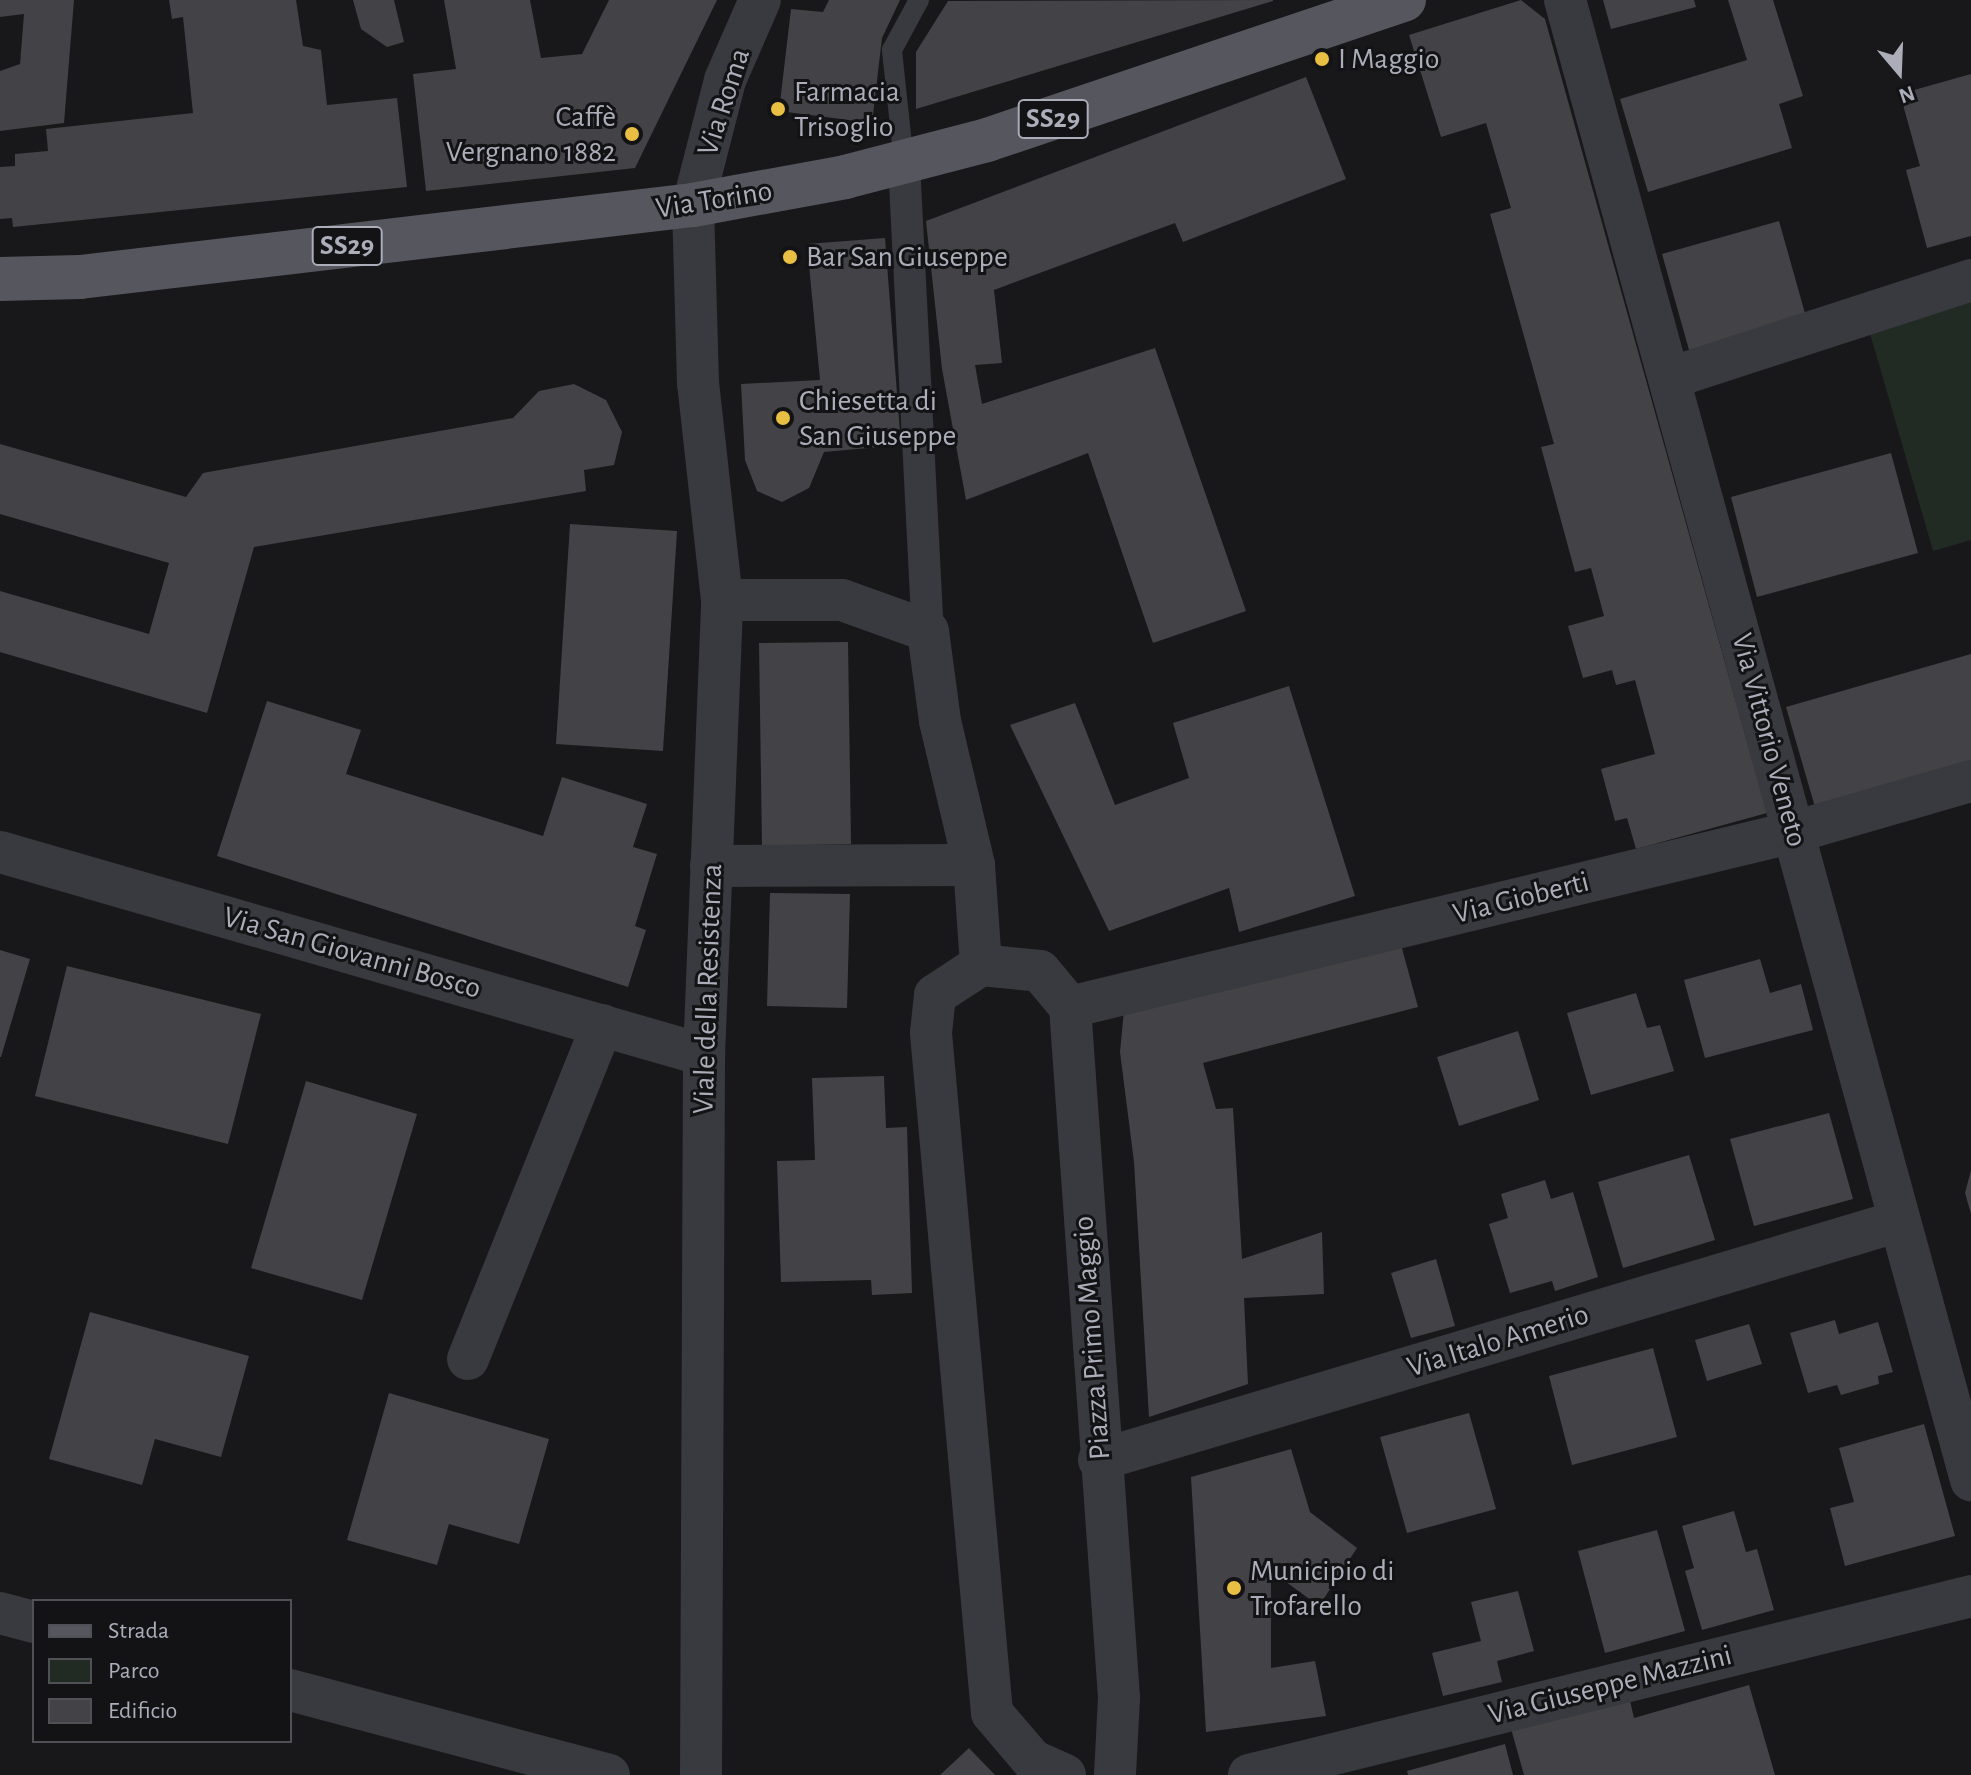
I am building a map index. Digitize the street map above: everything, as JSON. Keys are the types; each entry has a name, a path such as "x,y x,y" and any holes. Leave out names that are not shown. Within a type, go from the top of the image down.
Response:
{"main road":[{"name":"Via Torino","path":"0,279 80,277 693,205 904,163 1305,37 1404,0"}],"street":[{"name":"Via Roma","path":"693,205 725,80 760,0"},
{"name":"Via Vittorio Veneto","path":"1565,0 1794,832 1896,1222 1971,1480"},
{"path":"904,163 928,631 940,721 974,865 981,965"},
{"name":"Viale della Resistenza","path":"693,205 698,384 722,600 704,1055 701,1775"},
{"path":"1670,378 1971,280"},
{"path":"722,600 842,600 928,631"},
{"name":"Via Gioberti","path":"1070,1007 1794,832 1971,781"},
{"name":"Via San Giovanni Bosco","path":"0,852 704,1055"},
{"path":"711,866 974,865"},
{"path":"1065,1775 1033,1761 992,1713 931,1033 935,995 981,965 1040,971 1070,1007"},
{"name":"Piazza Primo Maggio","path":"1070,1007 1099,1460 1119,1698 1115,1775"},
{"path":"468,1359 602,1025"},
{"name":"Via Italo Amerio","path":"1099,1460 1896,1222"},
{"name":"Via Giuseppe Mazzini","path":"1249,1775 1971,1596"},
{"path":"0,1613 32,1621"},
{"path":"292,1691 609,1775"}],"lane":[{"path":"904,163 892,50 919,0"}],"green space":[{"path":"1971,301 1971,540 1933,551 1869,330"}],"building":[{"path":"0,0 74,0 64,123 0,131 0,71 20,64 24,14 0,17"},
{"path":"169,0 296,0 303,46 321,50 327,105 397,98 407,187 13,227 12,218 0,219 0,167 15,166 15,154 48,151 46,129 193,113 183,17 172,19"},
{"path":"353,0 394,0 404,42 387,47 361,29"},
{"path":"444,0 530,0 541,58 582,54 609,0 717,0 635,168 426,191 413,74 456,69"},
{"path":"829,0 900,0 882,38 872,123 779,111 791,9 823,12"},
{"path":"1273,0 916,109 916,52 948,1"},
{"path":"1521,0 1545,19 1767,813 1636,849 1627,818 1615,821 1601,769 1655,754 1635,680 1616,685 1612,670 1583,678 1568,626 1604,616 1591,568 1575,572 1541,447 1554,444 1490,214 1511,208 1486,123 1441,137 1409,35"},
{"path":"1603,0 1694,0 1696,7 1611,29"},
{"path":"1728,0 1773,0 1803,96 1779,104 1792,148 1648,192 1620,99 1747,60"},
{"path":"1971,74 1971,236 1927,248 1906,170 1920,166 1900,94"},
{"path":"1306,77 1346,179 1183,242 1175,223 994,290 1002,363 975,365 982,404 1155,348 1246,611 1153,643 1088,453 966,500 942,369 926,221"},
{"path":"1779,221 1806,317 1689,350 1662,254"},
{"path":"885,238 901,445 824,452 809,488 782,502 757,491 745,460 741,384 820,380 807,244"},
{"path":"574,384 606,400 622,432 614,465 584,470 586,491 254,547 207,713 0,652 0,591 149,634 169,563 0,514 0,444 186,497 203,473 513,418 539,391"},
{"path":"1891,453 1918,553 1757,597 1731,497"},
{"path":"570,524 677,531 663,751 556,744"},
{"path":"848,642 851,844 762,846 759,643"},
{"path":"1971,654 1971,763 1815,807 1786,707"},
{"path":"1289,686 1355,896 1239,932 1229,888 1109,931 1010,725 1075,703 1115,805 1189,778 1173,723"},
{"path":"267,701 361,730 346,774 543,836 562,777 647,804 633,847 657,854 635,926 646,930 628,987 217,856"},
{"path":"770,893 850,894 847,1008 767,1006"},
{"path":"1400,941 1418,1007 1203,1063 1216,1109 1233,1108 1242,1259 1322,1232 1324,1294 1244,1298 1248,1384 1149,1417 1134,1162 1120,1052 1124,1010"},
{"path":"0,950 30,959 1,1057 0,1057"},
{"path":"1760,959 1770,993 1801,984 1813,1030 1705,1058 1684,980"},
{"path":"67,966 261,1014 228,1144 35,1096"},
{"path":"1636,993 1647,1028 1660,1025 1674,1071 1591,1095 1567,1013"},
{"path":"1518,1031 1539,1100 1459,1126 1437,1057"},
{"path":"884,1076 886,1128 907,1127 912,1293 872,1295 871,1280 781,1282 777,1161 815,1160 812,1078"},
{"path":"306,1081 417,1114 362,1300 251,1268"},
{"path":"1829,1113 1853,1199 1754,1226 1730,1139"},
{"path":"1689,1155 1715,1240 1623,1268 1598,1182"},
{"path":"1971,1170 1971,1214 1965,1193"},
{"path":"1545,1180 1551,1199 1573,1192 1598,1277 1555,1291 1552,1281 1510,1293 1489,1224 1508,1218 1501,1194"},
{"path":"1436,1259 1455,1326 1411,1338 1391,1273"},
{"path":"90,1312 249,1356 221,1457 155,1439 142,1485 49,1459"},
{"path":"1835,1320 1839,1334 1878,1322 1893,1372 1878,1376 1879,1384 1841,1395 1837,1385 1808,1393 1790,1333"},
{"path":"1749,1324 1762,1364 1707,1381 1695,1340"},
{"path":"1653,1348 1677,1437 1572,1465 1549,1376"},
{"path":"389,1393 549,1439 519,1544 449,1524 437,1565 347,1540"},
{"path":"1469,1413 1496,1509 1407,1533 1380,1437"},
{"path":"1924,1424 1955,1536 1845,1566 1830,1508 1854,1502 1839,1448"},
{"name":"Municipio di Trofarello","path":"1291,1449 1310,1512 1357,1548 1319,1606 1271,1571 1271,1668 1315,1661 1326,1716 1206,1732 1191,1477"},
{"path":"1734,1511 1746,1552 1757,1549 1774,1610 1702,1630 1685,1571 1694,1568 1682,1526"},
{"path":"1657,1530 1685,1631 1605,1653 1578,1551"},
{"path":"1518,1591 1534,1651 1497,1661 1502,1682 1443,1696 1432,1653 1481,1641 1471,1602"},
{"path":"1749,1685 1775,1775 1524,1775 1510,1725 1628,1692 1634,1718"},
{"path":"1505,1744 1513,1775 1408,1775 1407,1771"},
{"path":"969,1748 995,1775 940,1775"}],"place":[{"name":"I Maggio","path":"1322,59"},
{"name":"Farmacia Trisoglio","path":"778,109"},
{"name":"Caffè Vergnano 1882","path":"632,134"},
{"name":"Bar San Giuseppe","path":"790,257"},
{"name":"Chiesetta di San Giuseppe","path":"783,418"},
{"name":"Municipio di Trofarello","path":"1234,1588"}]}
